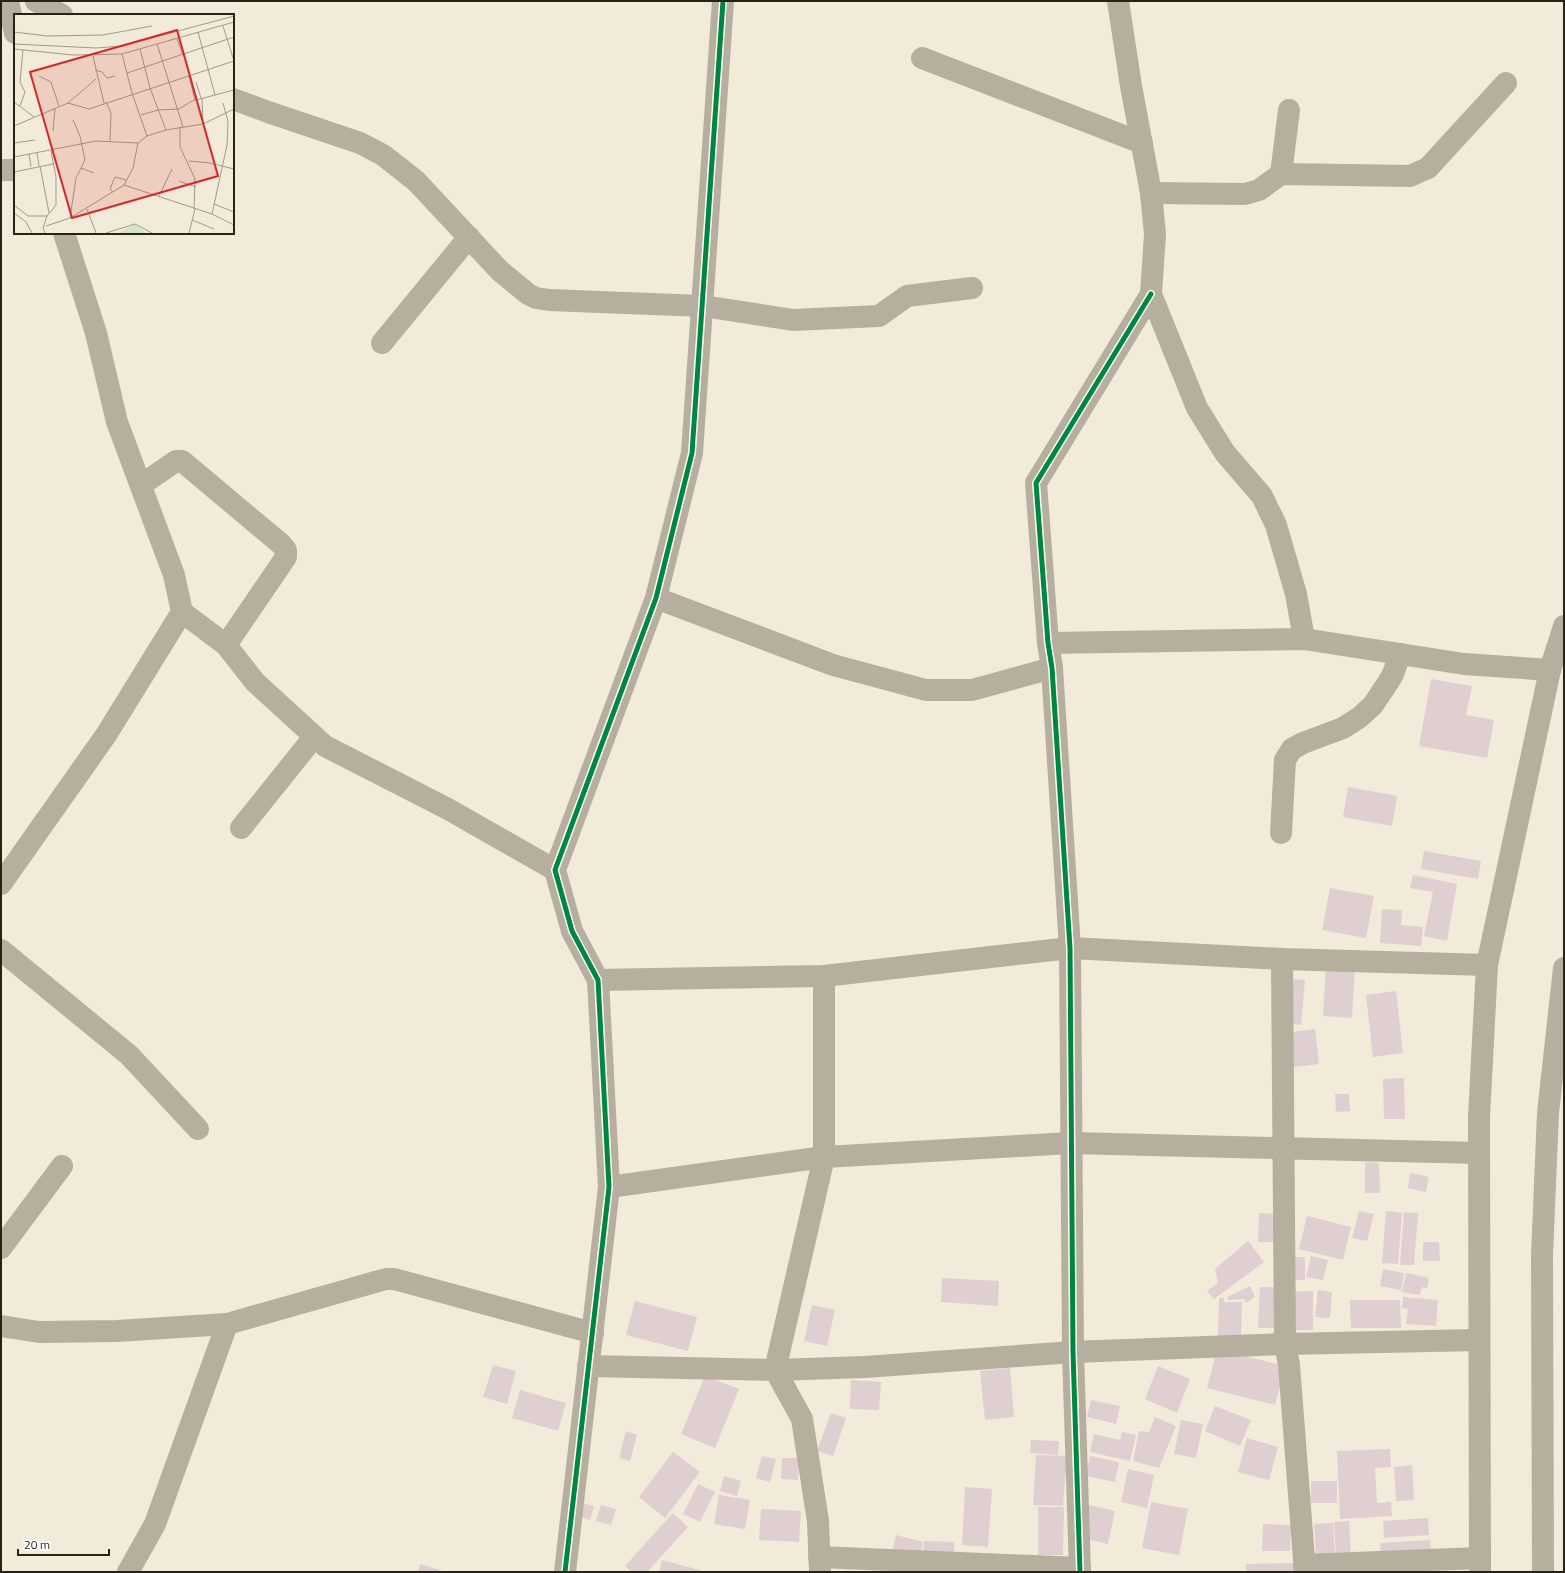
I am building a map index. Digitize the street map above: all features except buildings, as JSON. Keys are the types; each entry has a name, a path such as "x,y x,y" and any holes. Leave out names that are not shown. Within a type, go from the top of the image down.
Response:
{"highway":[{"path":"1543,1572 1542,1255 1548,1113 1564,968"}],"street":[{"path":"8,1 14,28"},
{"path":"36,1 60,14"},
{"path":"571,1570 588,1366 609,1187 598,980 572,931 555,870 656,598 692,453 723,1"},
{"path":"1118,1 1130,86 1151,193 1154,234 1151,294 1197,408 1225,453 1262,496 1276,525 1296,594 1304,639"},
{"path":"922,58 1142,143"},
{"path":"1151,193 1245,194 1259,190 1281,174 1410,176 1428,168 1506,83"},
{"path":"234,98 268,112 360,143 383,155 416,181 500,271 528,294 536,298 549,300 703,306 793,320 879,316 907,296 972,288"},
{"path":"1281,174 1289,110"},
{"path":"1,170 14,170"},
{"path":"64,234 96,333 117,422 174,575 182,612 226,644 255,682 325,746 448,809 555,870"},
{"path":"382,343 469,237"},
{"path":"824,976 824,1157 775,1370 802,1419 818,1521 820,1565 1080,1570 1073,1352 1070,948 1052,668 1048,643 1036,483 1151,294"},
{"path":"141,485 176,461 182,461 281,544 286,550 286,557 226,644"},
{"path":"656,598 833,665 926,690 972,690 1052,668"},
{"path":"1,884 106,735 182,612"},
{"path":"1282,958 1285,1344 1288,1365 1304,1568 1480,1565 1479,1153 1487,965 1550,670 1564,626"},
{"path":"1048,643 1304,639 1464,664 1550,670"},
{"path":"1281,833 1285,760 1288,754 1292,749 1303,743 1342,728 1360,717 1373,705 1389,682 1400,654"},
{"path":"242,828 314,736"},
{"path":"598,980 824,976 1070,948 1282,958 1487,965"},
{"path":"1,950 129,1055 198,1129"},
{"path":"609,1187 824,1157 1071,1143 1479,1153"},
{"path":"1,1248 62,1166"},
{"path":"1,1326 39,1332 117,1331 227,1324 386,1279 394,1279 593,1333"},
{"path":"128,1572 155,1524 227,1324"},
{"path":"588,1366 775,1370 865,1367 1073,1352 1285,1344 1479,1340"}],"cycle path":[{"path":"565,1572 609,1187 598,980 572,931 555,870 656,598 692,453 723,1"},
{"path":"1080,1572 1073,1352 1070,948 1052,668 1048,643 1036,483 1151,294"}]}
